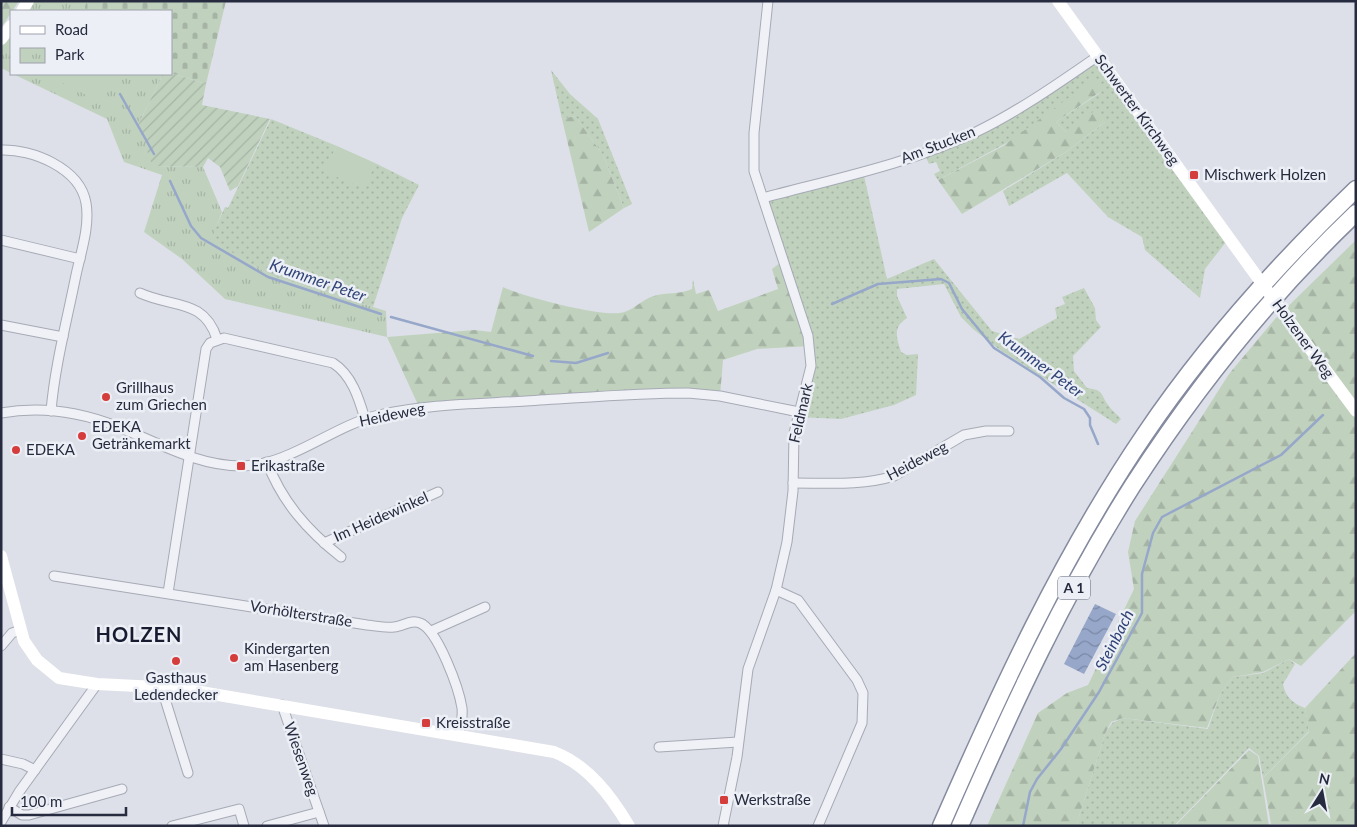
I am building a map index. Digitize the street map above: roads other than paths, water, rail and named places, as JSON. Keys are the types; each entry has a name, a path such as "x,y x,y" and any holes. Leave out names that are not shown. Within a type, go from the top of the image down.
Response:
{"highway":[{"name":"A 1","path":"940,826 1001,691 1043,609 1094,514 1136,448 1176,391 1233,318 1276,268 1356,189"},
{"name":"A 1","path":"960,826 1042,648 1080,576 1133,486 1190,401 1229,352 1290,280 1356,213"}],"main road":[{"name":"Schwerter Kirchweg","path":"1058,1 1250,267"},
{"path":"1,39 10,27"},
{"name":"Holzener Weg","path":"1250,267 1356,411"},
{"path":"1,556 21,630 29,651 51,673 68,681 162,686 546,750 565,756 588,773 604,790 629,826"}],"street":[{"name":"Feldmark","path":"723,826 738,742 748,669 776,590 788,542 793,483 793,446 799,412 811,366 810,346 754,171 753,147 768,1"},
{"name":"Am Stucken","path":"763,198 900,161 952,142 1007,115 1098,56"},
{"path":"1,150 28,153 45,158 76,182 83,192 86,211 80,259 63,337 51,411"},
{"path":"1,240 80,259"},
{"path":"140,293 151,298 187,306 197,311 211,325 216,339"},
{"path":"1,325 63,337"},
{"path":"168,593 206,349 210,343 216,339 224,338 270,347 333,363 342,369 350,381 366,419"},
{"name":"Heideweg","path":"1,413 51,411 100,421 189,456 224,465 247,465 267,462 366,419 420,408 688,392 720,396 799,412"},
{"name":"Heideweg","path":"793,483 859,483 884,480 964,435 986,431 1009,431"},
{"path":"267,462 273,478 294,513 341,557"},
{"name":"Im Heidewinkel","path":"324,543 438,492"},
{"name":"Vorhölterstraße","path":"54,576 386,627 416,622 431,631"},
{"path":"776,590 798,600 856,680 863,693 862,722 818,826"},
{"path":"459,735 462,709 458,691 452,674 431,631 485,607"},
{"path":"1,646 12,633 21,630"},
{"path":"1,822 35,770 97,684"},
{"path":"162,686 188,772"},
{"name":"Wiesenweg","path":"282,705 324,826"},
{"path":"659,747 738,742"},
{"path":"1,759 23,764 35,770"},
{"path":"9,808 22,815 29,815 122,789"},
{"path":"172,826 239,809 244,826"},
{"path":"267,826 319,812"}],"water":[{"path":"1095,604 1116,614 1084,674 1064,664"}],"waterway":[{"name":"Krummer Peter","path":"120,94 154,154"},
{"name":"Krummer Peter","path":"170,181 191,226 201,238 268,277 381,314"},
{"name":"Krummer Peter","path":"832,304 878,284 941,279 949,283 962,309 994,348 1040,377 1064,398 1084,409 1090,418 1090,425 1098,444"},
{"name":"Krummer Peter","path":"391,317 533,356"},
{"name":"Krummer Peter","path":"551,361 576,363 608,353"},
{"name":"Steinbach","path":"1023,826 1030,792 1037,779 1061,749 1099,692 1142,613 1142,574 1153,533 1162,517 1281,455 1323,415"}],"place":[{"name":"Mischwerk Holzen","path":"1194,175"},
{"name":"Grillhaus zum Griechen","path":"106,397"},
{"name":"EDEKA Getränkemarkt","path":"82,436"},
{"name":"EDEKA","path":"16,450"},
{"name":"Erikastraße","path":"241,466"},
{"name":"Kindergarten am Hasenberg","path":"234,658"},
{"name":"Gasthaus Ledendecker","path":"176,661"},
{"name":"Kreisstraße","path":"426,723"},
{"name":"Werkstraße","path":"724,800"}],"district":[{"name":"HOLZEN","path":"139,635"}]}
